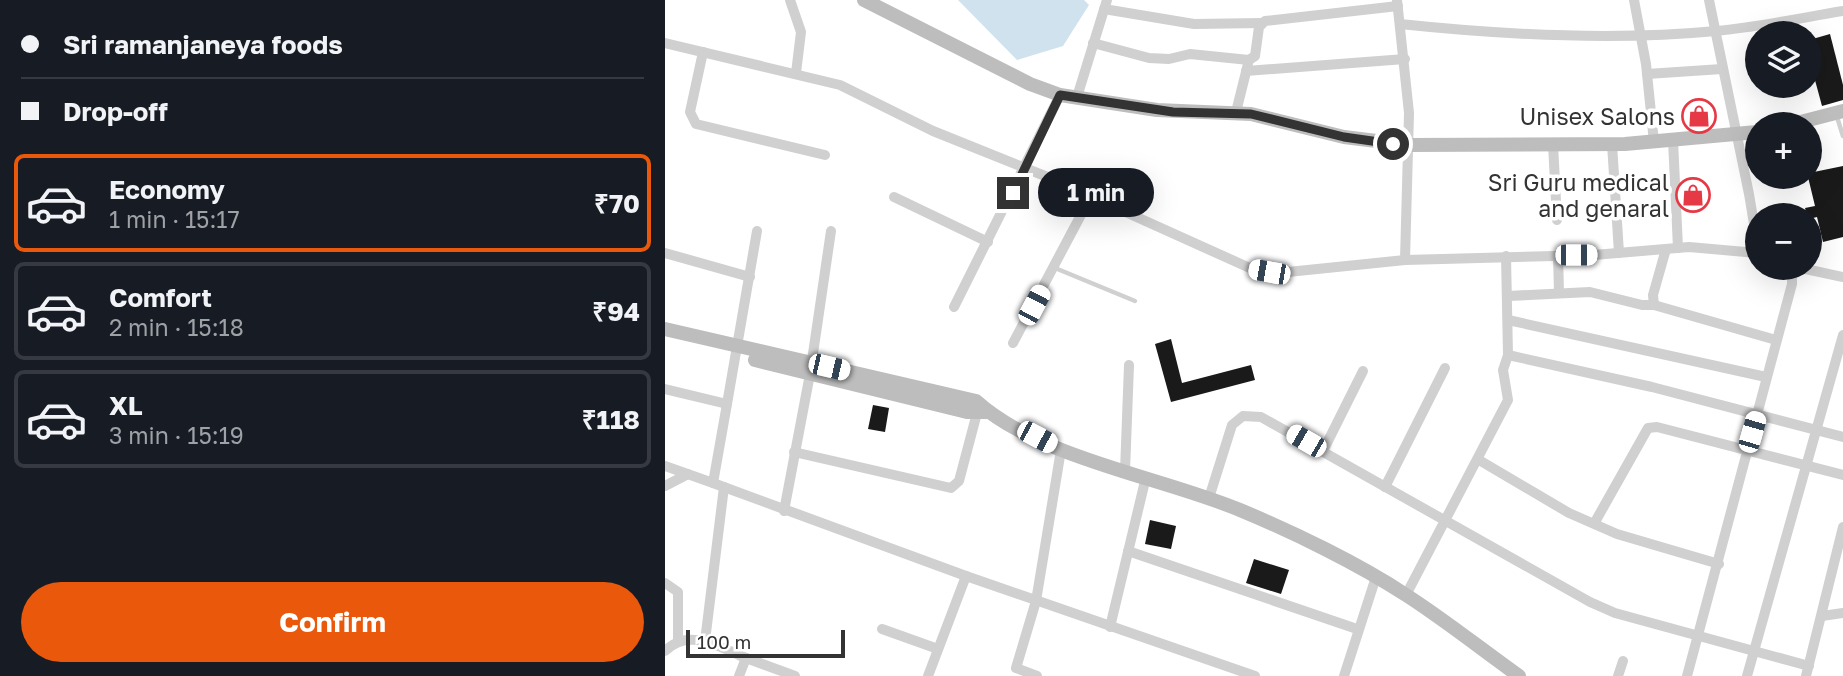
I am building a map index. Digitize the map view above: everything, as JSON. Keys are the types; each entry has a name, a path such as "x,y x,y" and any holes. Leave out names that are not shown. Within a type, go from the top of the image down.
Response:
{"street":[{"path":"790,0 801,32 796,73"},
{"path":"864,0 1030,84 1060,95 1173,112 1236,112 1344,137 1409,145 1612,144 1745,135"},
{"path":"1634,0 1647,74 1654,142"},
{"path":"1709,0 1750,203"},
{"path":"1077,97 1105,4 1194,24 1262,23 1397,3 1405,59 1409,145 1405,260"},
{"path":"1400,24 1549,35 1640,34 1714,31 1843,11"},
{"path":"1236,112 1248,65 1256,53 1262,23"},
{"path":"665,43 840,85 933,131 1091,196 1252,269 1287,272 1405,260 1619,253 1678,248 1745,252"},
{"path":"1093,43 1149,58 1169,59 1190,54 1248,65 1405,59"},
{"path":"703,52 690,112 697,124 825,155"},
{"path":"1647,74 1722,69"},
{"path":"954,307 1026,169 1060,95"},
{"path":"1822,116 1839,112"},
{"path":"1673,140 1678,248"},
{"path":"1553,144 1557,220"},
{"path":"1612,144 1619,253"},
{"path":"1013,343 1091,196"},
{"path":"894,197 988,242"},
{"path":"713,483 757,230"},
{"path":"784,511 811,369 831,230"},
{"path":"1654,305 1653,295 1666,249"},
{"path":"665,254 750,277"},
{"path":"1558,255 1559,293"},
{"path":"1406,595 1472,467 1479,460 1508,400 1503,370 1508,355 1506,256"},
{"path":"1822,272 1843,277"},
{"path":"1687,676 1719,564 1792,280"},
{"path":"1508,296 1590,292 1642,305 1654,305 1776,340"},
{"path":"1508,320 1766,377"},
{"path":"665,329 811,369 976,401 983,413 1061,450 1209,498 1376,578 1406,595 1519,676"},
{"path":"1747,676 1843,335"},
{"path":"665,338 737,350"},
{"path":"1508,355 1816,429 1843,438"},
{"path":"1125,471 1129,366"},
{"path":"1385,487 1445,368"},
{"path":"1323,451 1363,371"},
{"path":"665,389 727,404"},
{"path":"794,452 951,488 958,484 983,413"},
{"path":"1209,498 1232,425 1237,418 1261,417 1590,602 1615,613 1754,650 1807,671 1843,527"},
{"path":"1595,522 1648,428 1657,427 1843,475"},
{"path":"1037,676 1014,672 1036,601 1061,450"},
{"path":"1479,460 1569,513 1595,522 1617,534 1719,564"},
{"path":"665,466 1036,601 1255,676"},
{"path":"665,486 688,474"},
{"path":"1110,627 1146,477"},
{"path":"705,641 724,487"},
{"path":"1128,551 1357,629"},
{"path":"928,676 966,576"},
{"path":"1344,676 1357,629 1376,578"},
{"path":"665,583 678,592 678,641"},
{"path":"1822,617 1843,613"},
{"path":"882,629 938,649"},
{"path":"665,651 678,641 705,641 795,676"},
{"path":"739,676 746,658"},
{"path":"1618,676 1623,661"}],"lane":[{"path":"1839,112 1843,136"},
{"path":"1054,267 1135,301"}],"water":[{"path":"958,0 1084,0 1089,5 1063,46 1017,60"}],"building":[{"path":"1830,34 1843,85 1843,100 1822,106 1820,98 1822,98 1822,36"},
{"path":"1843,166 1843,237 1823,242 1822,203 1814,203 1811,189 1822,189 1822,170"},
{"path":"1171,339 1182,383 1251,365 1255,380 1171,402 1155,344"},
{"path":"873,405 889,408 885,432 868,429"},
{"path":"1150,520 1176,526 1171,549 1145,544"},
{"path":"1254,559 1289,570 1281,594 1246,583"}],"place":[{"name":"Unisex Salons","path":"1699,116"},
{"name":"Sri Guru medical and genaral","path":"1693,195"}],"route":[{"path":"1013,193 1060,95 1173,112 1251,114 1344,137 1393,144"}]}
